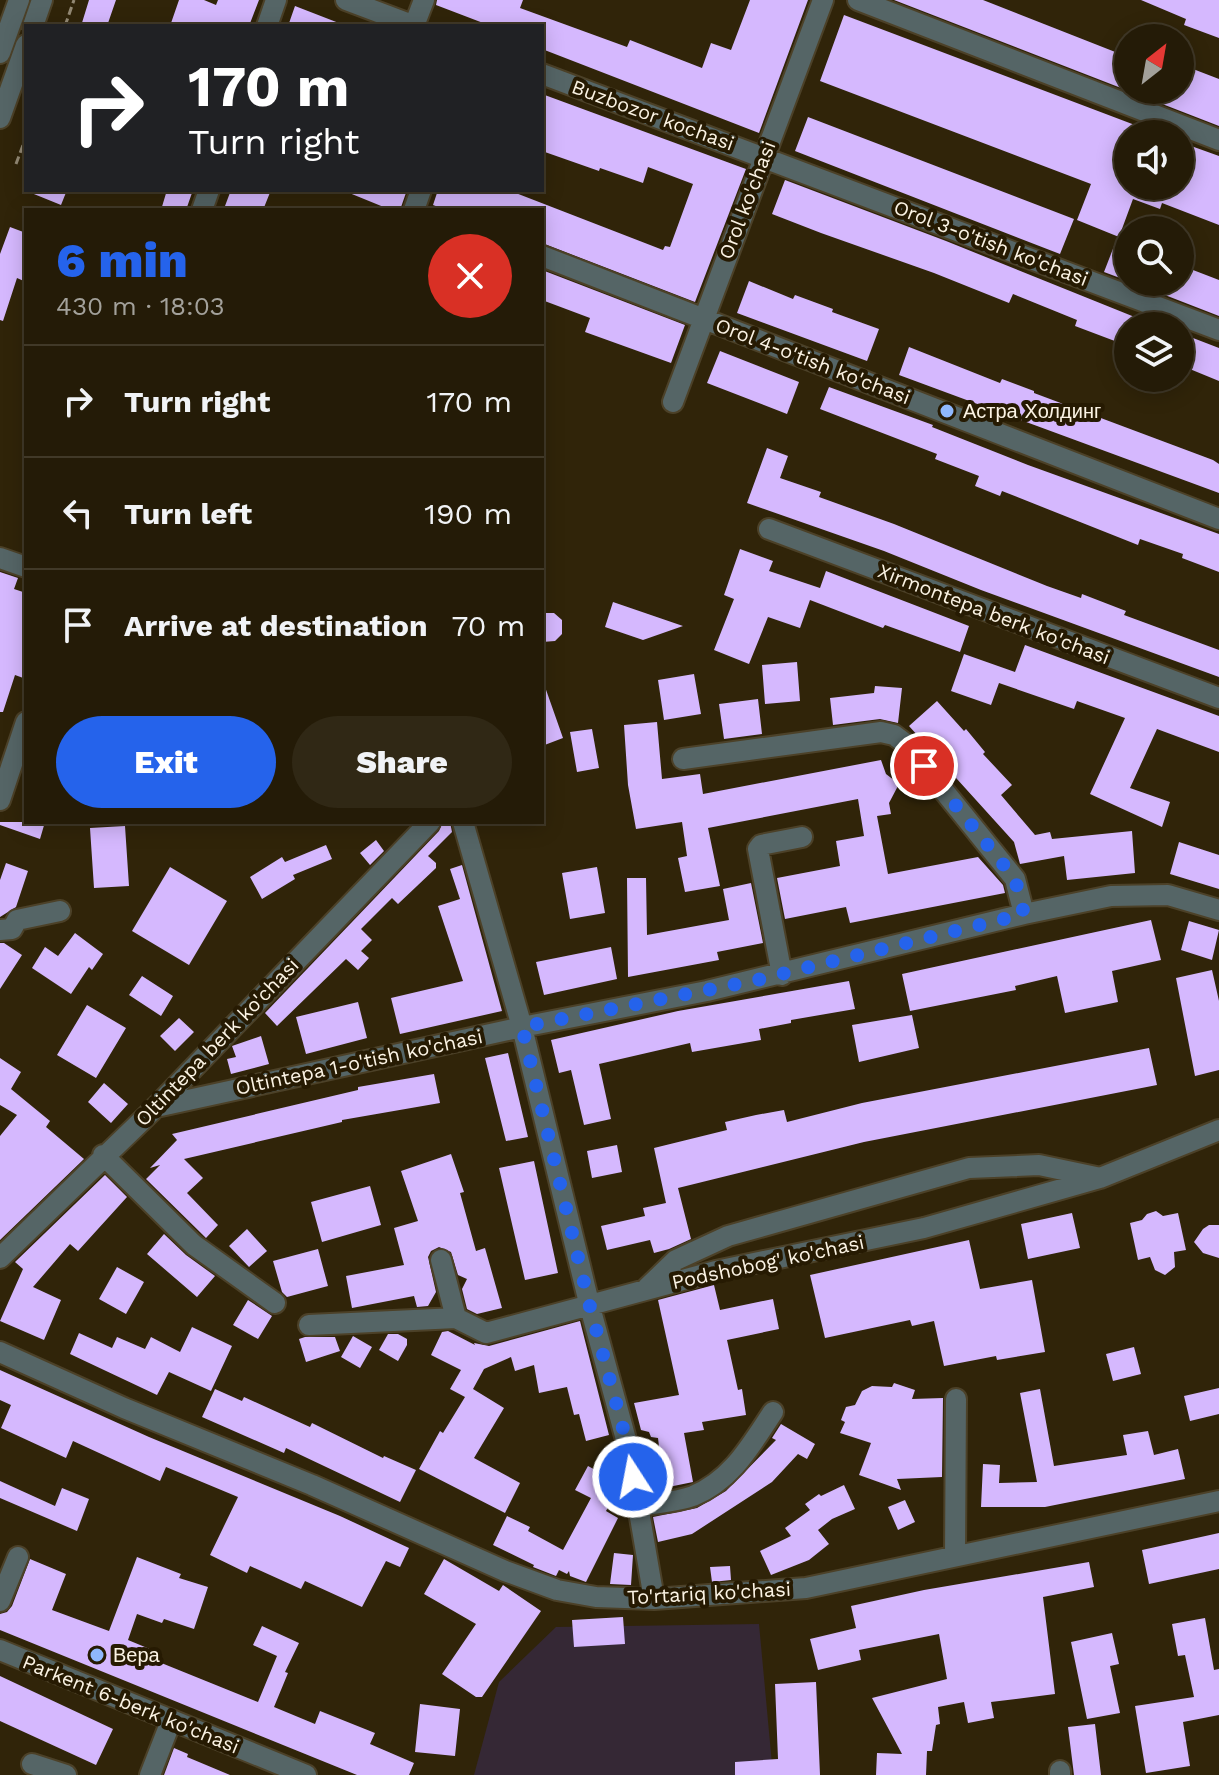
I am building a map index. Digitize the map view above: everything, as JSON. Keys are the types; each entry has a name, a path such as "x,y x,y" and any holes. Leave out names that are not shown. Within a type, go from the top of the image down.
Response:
{"street":[{"path":"0,53 19,0"},
{"path":"34,24 42,0"},
{"path":"268,24 276,0"},
{"path":"346,0 410,24"},
{"path":"416,24 424,0"},
{"name":"Orol ko'chasi","path":"673,402 823,0"},
{"path":"858,0 1219,140"},
{"path":"0,118 24,51"},
{"name":"Buzbozor kochasi","path":"544,75 764,156"},
{"name":"Orol 3-o'tish ko'chasi","path":"764,156 1219,330"},
{"name":"Orol 4-o'tish ko'chasi","path":"544,257 1219,519"},
{"name":"Xirmontepa berk ko'chasi","path":"769,529 1219,698"},
{"path":"0,558 24,566"},
{"path":"0,800 24,728"},
{"path":"683,759 881,732 894,735 906,744 1015,879 1024,914"},
{"name":"Oltintepa berk ko'chasi","path":"0,1258 156,1107 428,824"},
{"path":"464,824 522,1027 589,1303 628,1447 654,1599"},
{"path":"782,975 758,849 761,845 802,837"},
{"name":"Oltintepa 1-o'tish ko'chasi","path":"156,1107 522,1027 782,975 1024,914 1111,896 1168,895 1219,910"},
{"path":"0,930 12,929 17,920 60,911"},
{"name":"Podshobog' ko'chasi","path":"309,1325 456,1318 486,1333 716,1271 924,1228 1100,1178 1219,1130"},
{"path":"103,1155 194,1245 275,1303"},
{"path":"647,1288 676,1260 728,1236 969,1168 1039,1165 1100,1178"},
{"path":"441,1260 456,1318"},
{"name":"To'rtariq ko'chasi","path":"0,1352 539,1584 585,1596 654,1599 806,1588 1219,1501"},
{"path":"955,1556 956,1399"},
{"path":"639,1506 693,1496 713,1484 737,1466 773,1412"},
{"path":"0,1601 18,1557"},
{"name":"Parkent 6-berk ko'chasi","path":"0,1650 306,1775"},
{"path":"150,1775 171,1721"},
{"path":"32,1764 66,1775"}],"path":[{"path":"66,24 74,0"},
{"path":"16,164 24,142"}],"shaded area":[{"path":"759,1624 773,1775 474,1775 499,1682 556,1627"}],"building":[{"path":"89,0 116,0 108,24 82,24"},
{"path":"179,0 204,0 216,5 218,0 259,0 250,24 171,24"},
{"path":"437,0 523,0 520,8 627,47 630,40 702,68 711,43 731,50 750,0 808,0 759,133 544,50 544,24 486,24 436,5"},
{"path":"894,0 983,0 1114,51 1114,85"},
{"path":"1141,0 1219,0 1219,38 1194,29 1194,24 1184,24 1186,19"},
{"path":"295,6 341,24 289,24"},
{"path":"844,15 1122,120 1114,120 1114,200 1133,200 1127,216 1114,216 1114,235 1077,220 1091,184 820,81"},
{"path":"1194,69 1219,79 1219,126 1162,104 1194,104"},
{"path":"544,95 746,169 695,302 544,244 544,208 441,208 433,205 437,192 513,192 663,250 665,246 670,247 693,184 648,167 643,183 600,168 599,171 544,152"},
{"path":"808,117 1074,219 1060,254 795,151"},
{"path":"1194,147 1219,156 1219,225 1162,203 1160,209 1136,200 1194,200"},
{"path":"785,180 1122,312 1114,312 1114,341 1075,326 1077,320 1013,294 1009,303 772,214"},
{"path":"29,192 66,192 61,205"},
{"path":"166,192 192,192 187,208 162,208"},
{"path":"230,192 270,192 264,208 225,206"},
{"path":"347,192 406,192 401,208 386,208"},
{"path":"10,227 24,232 24,281 17,278 3,321 0,320 0,254"},
{"path":"1114,246 1114,276 1104,272"},
{"path":"1194,270 1219,280 1219,316 1167,296 1194,296"},
{"path":"544,271 685,325 671,363 585,332 590,318 544,301"},
{"path":"749,281 793,299 795,295 833,309 832,312 879,329 867,361 737,313"},
{"path":"1194,338 1219,348 1219,381 1194,371"},
{"path":"909,347 1000,383 1002,379 1213,460 1219,464 1219,493 899,375"},
{"path":"720,351 799,382 787,414 707,383"},
{"path":"829,387 933,425 1028,465 1219,534 1219,572 1182,558 1183,554 1140,539 1138,545 1002,491 1000,496 975,486 979,476 935,459 937,454 820,409"},
{"path":"767,448 788,456 780,478 821,492 819,497 1047,586 1081,598 1082,594 1126,611 1124,615 1219,650 1219,677 747,503"},
{"path":"740,549 773,561 769,571 820,588 826,571 969,626 960,652 885,625 883,628 810,600 800,628 768,617 749,664 714,650 734,599 724,595"},
{"path":"0,572 18,578 14,589 24,592 24,678 15,675 3,712 0,712"},
{"path":"613,602 683,626 643,640 605,627"},
{"path":"544,613 554,613 562,620 562,634 555,641 544,642"},
{"path":"1025,645 1219,716 1219,752 1157,729 1130,788 1170,802 1162,827 1090,794 1125,718 1077,701 1074,709 999,683 991,705 951,691 964,654 1015,672"},
{"path":"797,662 800,701 765,704 762,665"},
{"path":"694,674 701,714 664,720 658,680"},
{"path":"544,684 563,738 544,745"},
{"path":"875,686 902,688 898,723 880,719 833,725 830,698 874,693"},
{"path":"758,699 762,734 724,739 719,704"},
{"path":"937,701 964,731 966,729 985,752 983,754 1012,785 1001,795 1035,835 1050,832 1052,839 1132,831 1135,873 1067,880 1064,856 1020,864 1014,842 909,726"},
{"path":"657,722 662,779 700,774 703,794 881,760 886,774 899,784 889,803 891,814 877,816 888,874 978,857 1003,885 1005,893 850,923 846,907 785,919 777,878 840,866 836,841 864,836 858,799 708,828 720,886 685,892 678,858 687,856 682,822 636,829 628,785 624,725"},
{"path":"592,729 599,768 577,772 570,732"},
{"path":"0,822 44,824 40,839 0,825"},
{"path":"442,824 450,824 452,832 428,856 436,863 436,868 398,904 392,898 361,929 372,940 361,951 369,958 358,970 346,959 277,1026 265,1013 439,831"},
{"path":"125,826 129,886 94,888 90,828"},
{"path":"376,840 384,851 370,865 360,853"},
{"path":"1179,842 1219,855 1219,889 1170,874"},
{"path":"326,845 332,859 293,875 295,879 262,899 250,877 282,857 285,862"},
{"path":"6,863 28,871 16,907 0,917 0,880"},
{"path":"462,865 502,1011 400,1034 391,998 463,981 438,906 460,899 450,869"},
{"path":"170,867 227,901 189,965 132,931"},
{"path":"597,867 605,913 570,919 562,873"},
{"path":"627,878 646,878 647,935 729,920 723,889 751,883 763,943 717,952 719,960 628,977"},
{"path":"1151,920 1161,960 1112,971 1118,1002 1065,1013 1057,976 1015,986 1016,990 910,1011 902,974"},
{"path":"1189,921 1219,930 1212,960 1181,950"},
{"path":"75,933 103,954 92,970 89,967 71,994 32,968 45,947 58,956"},
{"path":"0,943 22,955 0,989"},
{"path":"611,947 617,979 544,995 536,962"},
{"path":"1212,970 1219,1001 1219,1070 1195,1076 1176,978"},
{"path":"142,976 173,996 161,1016 129,995"},
{"path":"849,981 855,1009 759,1029 761,1040 692,1052 690,1043 599,1064 611,1119 584,1125 571,1070 559,1073 551,1040 678,1011"},
{"path":"358,1002 367,1038 306,1054 296,1017"},
{"path":"87,1005 126,1028 96,1078 57,1055"},
{"path":"912,1015 919,1048 859,1062 852,1025"},
{"path":"179,1018 194,1032 175,1051 160,1036"},
{"path":"261,1036 269,1064 231,1074 227,1059 236,1057 232,1046"},
{"path":"1149,1048 1157,1085 864,1142 678,1188 691,1239 654,1253 650,1240 607,1250 601,1226 645,1216 643,1208 666,1203 654,1148 727,1130 725,1122 756,1115 784,1110 787,1122 862,1103"},
{"path":"508,1053 528,1137 506,1141 485,1058"},
{"path":"0,1058 21,1072 11,1089 50,1121 46,1127 84,1159 0,1240 0,1136 17,1115 0,1105"},
{"path":"434,1074 440,1103 342,1120 184,1159 203,1178 187,1193 218,1225 206,1238 146,1179 160,1165 150,1168 177,1140 172,1134 358,1090 358,1087"},
{"path":"104,1083 128,1104 111,1123 88,1102"},
{"path":"617,1145 622,1172 592,1178 587,1151"},
{"path":"451,1154 464,1192 460,1193 476,1251 485,1248 502,1308 477,1314 467,1309 462,1289 467,1279 458,1275 451,1252 439,1247 431,1251 428,1257 436,1292 428,1306 417,1307 414,1296 352,1308 346,1276 404,1265 394,1228 418,1221 401,1171"},
{"path":"534,1161 558,1273 525,1280 499,1168"},
{"path":"105,1175 127,1197 78,1251 70,1244 33,1287 61,1300 44,1340 0,1321 23,1269 15,1262"},
{"path":"370,1186 381,1225 322,1242 311,1202"},
{"path":"1156,1211 1163,1216 1178,1213 1186,1250 1174,1252 1175,1267 1165,1275 1155,1270 1150,1257 1138,1260 1130,1223"},
{"path":"1072,1213 1080,1248 1028,1259 1021,1224"},
{"path":"1209,1225 1219,1225 1219,1258 1203,1253 1194,1242"},
{"path":"247,1229 267,1251 249,1267 229,1246"},
{"path":"164,1234 215,1276 197,1297 147,1254"},
{"path":"969,1240 980,1289 1032,1280 1045,1352 997,1360 996,1356 944,1366 934,1321 912,1326 910,1320 825,1338 810,1275"},
{"path":"318,1249 328,1286 287,1297 282,1292 273,1261"},
{"path":"117,1267 144,1282 126,1314 99,1299"},
{"path":"714,1285 720,1310 773,1299 779,1329 727,1340 738,1390 742,1389 746,1415 702,1422 704,1430 684,1433 693,1482 649,1491 646,1475 650,1474 650,1465 661,1463 658,1438 641,1430 634,1403 679,1395 658,1300"},
{"path":"248,1300 272,1316 258,1339 233,1325"},
{"path":"580,1321 609,1435 586,1441 579,1414 574,1415 567,1387 539,1393 534,1365 515,1371 511,1357 484,1369 473,1389 504,1408 474,1458 520,1483 505,1513 419,1469 440,1431 443,1433 465,1397 450,1389 461,1370 431,1355 442,1332 448,1331 475,1345 489,1346"},
{"path":"192,1327 232,1346 211,1391 169,1372 157,1395 70,1354 79,1333 112,1348 117,1337 145,1349 151,1337 180,1352"},
{"path":"388,1334 398,1334 407,1339 398,1361 379,1350"},
{"path":"353,1336 372,1347 360,1368 341,1357"},
{"path":"335,1337 340,1351 306,1362 299,1339"},
{"path":"1134,1347 1141,1374 1113,1381 1106,1354"},
{"path":"0,1370 409,1548 400,1567 386,1561 362,1607 305,1581 301,1589 250,1566 247,1573 210,1555 238,1497 166,1467 160,1481 73,1441 66,1458 1,1428 11,1405 0,1400"},
{"path":"894,1383 915,1390 912,1399 943,1398 942,1477 897,1479 901,1490 859,1475 871,1443 840,1433 846,1407 855,1405 862,1391 872,1386 892,1387"},
{"path":"1219,1388 1219,1414 1190,1421 1184,1396"},
{"path":"215,1389 242,1401 244,1397 310,1427 312,1423 383,1458 416,1470 400,1502 286,1448 284,1453 202,1417"},
{"path":"1040,1389 1054,1466 1127,1455 1123,1435 1148,1431 1154,1455 1178,1449 1185,1479 1045,1507 981,1507 983,1464 1000,1465 999,1483 1037,1482 1020,1393"},
{"path":"781,1424 815,1444 807,1459 798,1454 772,1482 692,1534 658,1542 653,1517 697,1508 726,1491 776,1440 772,1438"},
{"path":"588,1466 621,1484 606,1511 618,1518 586,1582 570,1576 569,1571 567,1574 559,1570 556,1576 533,1567 493,1545 507,1516 530,1527 528,1531 563,1550 591,1498 575,1490"},
{"path":"0,1481 55,1506 62,1488 89,1499 77,1531 0,1498"},
{"path":"844,1485 855,1509 832,1519 818,1530 829,1544 809,1560 771,1575 760,1551 791,1536 785,1528 810,1510 805,1504 819,1494 821,1496"},
{"path":"905,1500 915,1522 898,1530 888,1507"},
{"path":"1219,1533 1219,1569 1149,1584 1142,1550"},
{"path":"614,1553 633,1555 631,1585 610,1584"},
{"path":"137,1557 181,1574 179,1578 208,1587 194,1629 137,1614 128,1640 157,1652 154,1660 258,1702 277,1656 253,1645 262,1626 299,1643 285,1672 288,1673 274,1707 315,1724 320,1711 375,1733 370,1744 414,1763 409,1775 357,1775 0,1630 0,1614 12,1606 30,1559 66,1574 52,1610 109,1631"},
{"path":"444,1559 499,1591 503,1585 541,1611 482,1697 476,1697 442,1674 476,1624 424,1594"},
{"path":"1089,1562 1094,1587 1043,1597 1055,1694 991,1702 994,1718 968,1723 964,1702 938,1707 940,1724 936,1725 932,1751 927,1751 926,1775 876,1775 877,1753 902,1754 872,1698 947,1679 939,1634 859,1650 861,1660 818,1670 810,1639 856,1628 851,1606 924,1590"},
{"path":"730,1566 731,1580 712,1582 710,1567"},
{"path":"623,1617 625,1644 574,1647 572,1620"},
{"path":"1205,1618 1214,1670 1219,1669 1219,1715 1183,1722 1190,1766 1146,1773 1135,1706 1194,1697 1185,1655 1178,1656 1172,1624"},
{"path":"1112,1633 1119,1664 1110,1666 1120,1713 1087,1719 1071,1642"},
{"path":"0,1676 113,1729 96,1765 0,1721"},
{"path":"816,1682 820,1775 735,1775 735,1762 778,1759 775,1684"},
{"path":"420,1704 460,1709 455,1756 415,1752"},
{"path":"1095,1724 1101,1775 1074,1775 1068,1727"},
{"path":"174,1748 188,1754 187,1757 230,1775 164,1775"}],"place":[{"name":"Астра Холдинг","path":"947,411"},
{"name":"Вера","path":"97,1655"}],"route":[{"path":"633,1477 522,1027 757,980 1024,914 1015,879 924,766"}]}
